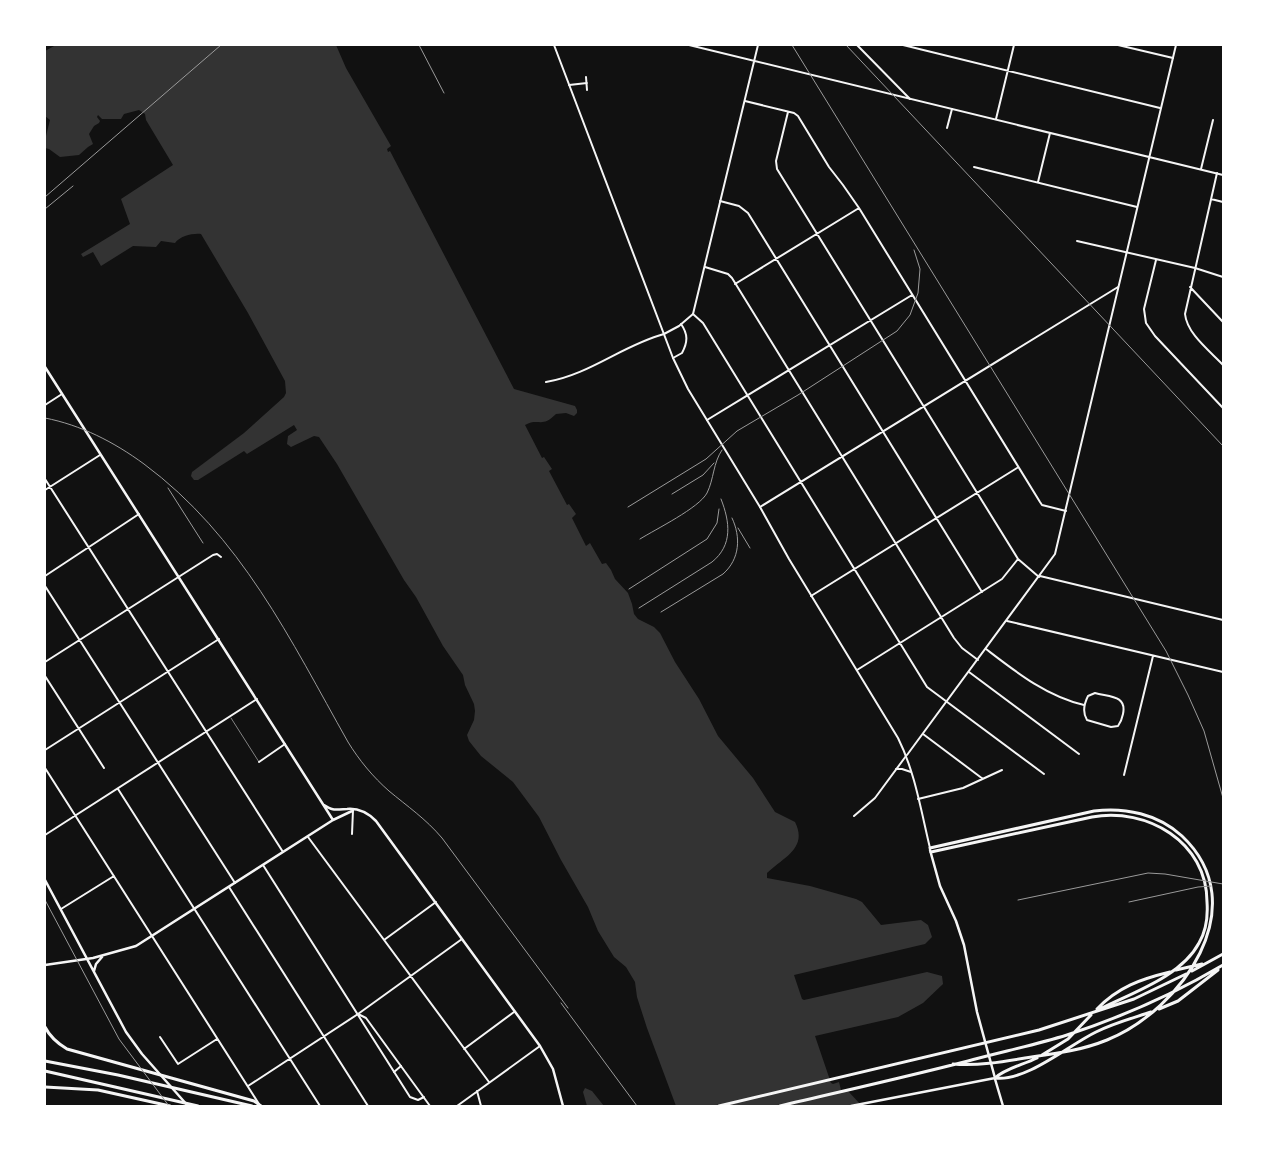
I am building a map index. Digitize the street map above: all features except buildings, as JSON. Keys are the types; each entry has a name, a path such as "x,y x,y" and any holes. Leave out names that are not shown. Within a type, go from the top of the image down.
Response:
{"highway":[{"path":"930,850 1104,810 1123,810 1139,813 1174,829 1201,859 1208,873 1212,891 1213,908 1210,927 1203,948 1191,970 1160,1007 1142,1021 1123,1032 1089,1047 1069,1052 966,1065 953,1064"},
{"path":"930,850 1103,815 1121,815 1158,825 1172,833 1191,852 1203,875 1207,893 1208,911 1205,929 1199,944 1180,966 1164,977 1085,1016"},
{"path":"719,1106 1039,1030 1134,999 1223,955"},
{"path":"995,1078 1002,1072 1029,1062 1064,1043 1106,1000 1123,987 1144,978 1203,964 1223,955"},
{"path":"780,1106 1066,1035 1161,998 1223,966"},
{"path":"995,1078 1003,1079 1024,1072 1051,1059 1098,1031 1172,1004 1223,966"},
{"path":"45,1027 59,1044 77,1051 254,1102 261,1106"},
{"path":"45,1061 118,1075 252,1106"},
{"path":"45,1071 198,1106"},
{"path":"45,1087 98,1090 170,1106"}],"main road":[{"path":"45,367 333,820"},
{"path":"322,804 337,811 347,808 366,812 376,821 540,1046 553,1069 563,1106"},
{"path":"45,964 86,959 131,948 307,836 353,810"},
{"path":"930,850 940,886 956,921 964,945 977,1012 1002,1106"},
{"path":"45,880 126,1032 188,1106"},
{"path":"94,973 96,964 102,956"},
{"path":"851,1106 995,1078"}],"street":[{"path":"554,45 673,358 688,388 907,755 930,850"},
{"path":"690,45 1223,175"},
{"path":"707,49 708,45"},
{"path":"546,382 572,375 637,343 664,334 693,314 758,45"},
{"path":"857,45 910,99"},
{"path":"903,45 1160,108"},
{"path":"996,119 1014,45"},
{"path":"1118,45 1173,58"},
{"path":"854,816 875,798 1055,554 1176,45"},
{"path":"586,77 587,90"},
{"path":"569,85 586,83"},
{"path":"745,101 794,113 798,116 829,167 859,208 1042,505 1066,511"},
{"path":"947,128 952,109"},
{"path":"788,112 776,164 1018,559 1040,576 1223,620"},
{"path":"1201,169 1213,120"},
{"path":"1038,182 1050,133"},
{"path":"974,167 1137,207"},
{"path":"1217,173 1185,314 1188,326 1223,365"},
{"path":"1211,200 1223,202"},
{"path":"720,201 745,209 982,592"},
{"path":"735,284 859,208"},
{"path":"1077,241 1195,268 1223,277"},
{"path":"1156,260 1144,309 1146,323 1155,336 1223,408"},
{"path":"704,267 728,274 735,284 958,644 978,660"},
{"path":"760,507 1118,287"},
{"path":"1190,287 1223,322"},
{"path":"708,420 912,295"},
{"path":"693,314 703,323 927,687 1044,774"},
{"path":"673,358 682,353 687,338 686,331 681,324"},
{"path":"45,405 62,394"},
{"path":"45,490 101,454"},
{"path":"811,596 1018,467"},
{"path":"45,479 283,852"},
{"path":"45,576 139,514"},
{"path":"45,662 214,555 217,554 221,558"},
{"path":"857,670 1002,580 1018,559"},
{"path":"45,586 235,883"},
{"path":"1007,620 1223,672"},
{"path":"45,750 219,639"},
{"path":"986,649 1032,683 1064,699 1084,704"},
{"path":"1124,775 1153,656"},
{"path":"969,672 1079,754"},
{"path":"45,676 104,768"},
{"path":"1092,694 1121,700 1124,708 1120,724 1114,727 1088,721 1084,714 1084,704 1088,696 1092,694"},
{"path":"45,835 257,699"},
{"path":"923,734 983,779"},
{"path":"259,762 285,744"},
{"path":"45,768 261,1106"},
{"path":"896,769 912,773"},
{"path":"918,799 963,788 1002,770"},
{"path":"118,789 320,1106"},
{"path":"352,834 353,810"},
{"path":"307,836 488,1082"},
{"path":"263,865 410,1097 418,1100 424,1097"},
{"path":"60,909 114,876"},
{"path":"229,887 368,1106"},
{"path":"384,940 436,902"},
{"path":"248,1086 324,1038 462,939"},
{"path":"464,1049 515,1011"},
{"path":"358,1014 366,1018 430,1106"},
{"path":"160,1037 178,1064 217,1039"},
{"path":"457,1106 540,1046"},
{"path":"394,1072 401,1066"},
{"path":"477,1091 482,1106"}],"lane":[{"path":"230,717 259,762"}],"shaded area":[{"path":"56,45 336,45 346,68 391,146 387,149 388,152 390,151 514,389 575,406 577,410 574,416 566,413 556,414 547,421 525,425 542,458 544,457 552,469 549,471 567,505 569,504 576,514 572,518 586,546 590,543 602,564 606,563 615,579 628,593 634,614 638,619 654,627 660,633 675,662 699,699 718,736 753,778 775,812 795,822 799,839 796,845 787,857 767,873 767,878 810,886 856,899 862,902 881,925 921,920 928,925 932,937 925,944 794,975 804,1000 927,972 942,976 943,984 923,1003 898,1017 815,1036 831,1083 839,1082 841,1090 847,1090 862,1106 676,1106 647,1028 637,997 635,982 626,967 614,957 598,931 588,907 539,817 513,782 481,756 469,741 467,735 474,720 475,711 463,675 443,646 416,597 319,437 314,436 291,447 287,444 288,436 297,430 294,425 247,454 244,451 198,480 194,480 191,476 192,472 244,433 284,397 286,393 285,381 248,313 201,234 180,238 175,243 161,241 156,247 133,246 101,266 93,252 83,257 81,254 130,224 121,199 173,165 146,120 145,114 139,110 124,114 121,119 102,119 98,115 97,117 100,121 89,134 93,144 79,155 60,157 45,148 50,120 45,116 45,51"},
{"path":"585,1088 592,1091 604,1106 587,1106 583,1092"}],"railway":[{"path":"45,197 221,45"},
{"path":"419,45 444,93"},
{"path":"792,45 1166,651 1204,731 1223,798"},
{"path":"846,45 1223,446"},
{"path":"45,209 73,186"},
{"path":"628,507 706,459 737,431 798,395 897,331 910,315 918,293 920,269 914,250"},
{"path":"45,418 97,435 133,456 178,492 209,523 261,591 357,755 383,786 423,819 442,838 568,1008"},
{"path":"640,539 687,512 702,499 707,493 722,450"},
{"path":"672,494 703,475 714,463"},
{"path":"168,488 203,543"},
{"path":"639,608 712,562 719,555 724,548 728,533 728,525 721,499"},
{"path":"629,589 707,539 717,523 719,509"},
{"path":"661,612 723,574 729,568 736,555 738,540 732,518"},
{"path":"738,528 750,548"},
{"path":"1018,900 1148,873 1223,884"},
{"path":"1129,902 1198,887 1211,886"},
{"path":"45,900 119,1039 169,1106"},
{"path":"561,1003 637,1106"}]}
